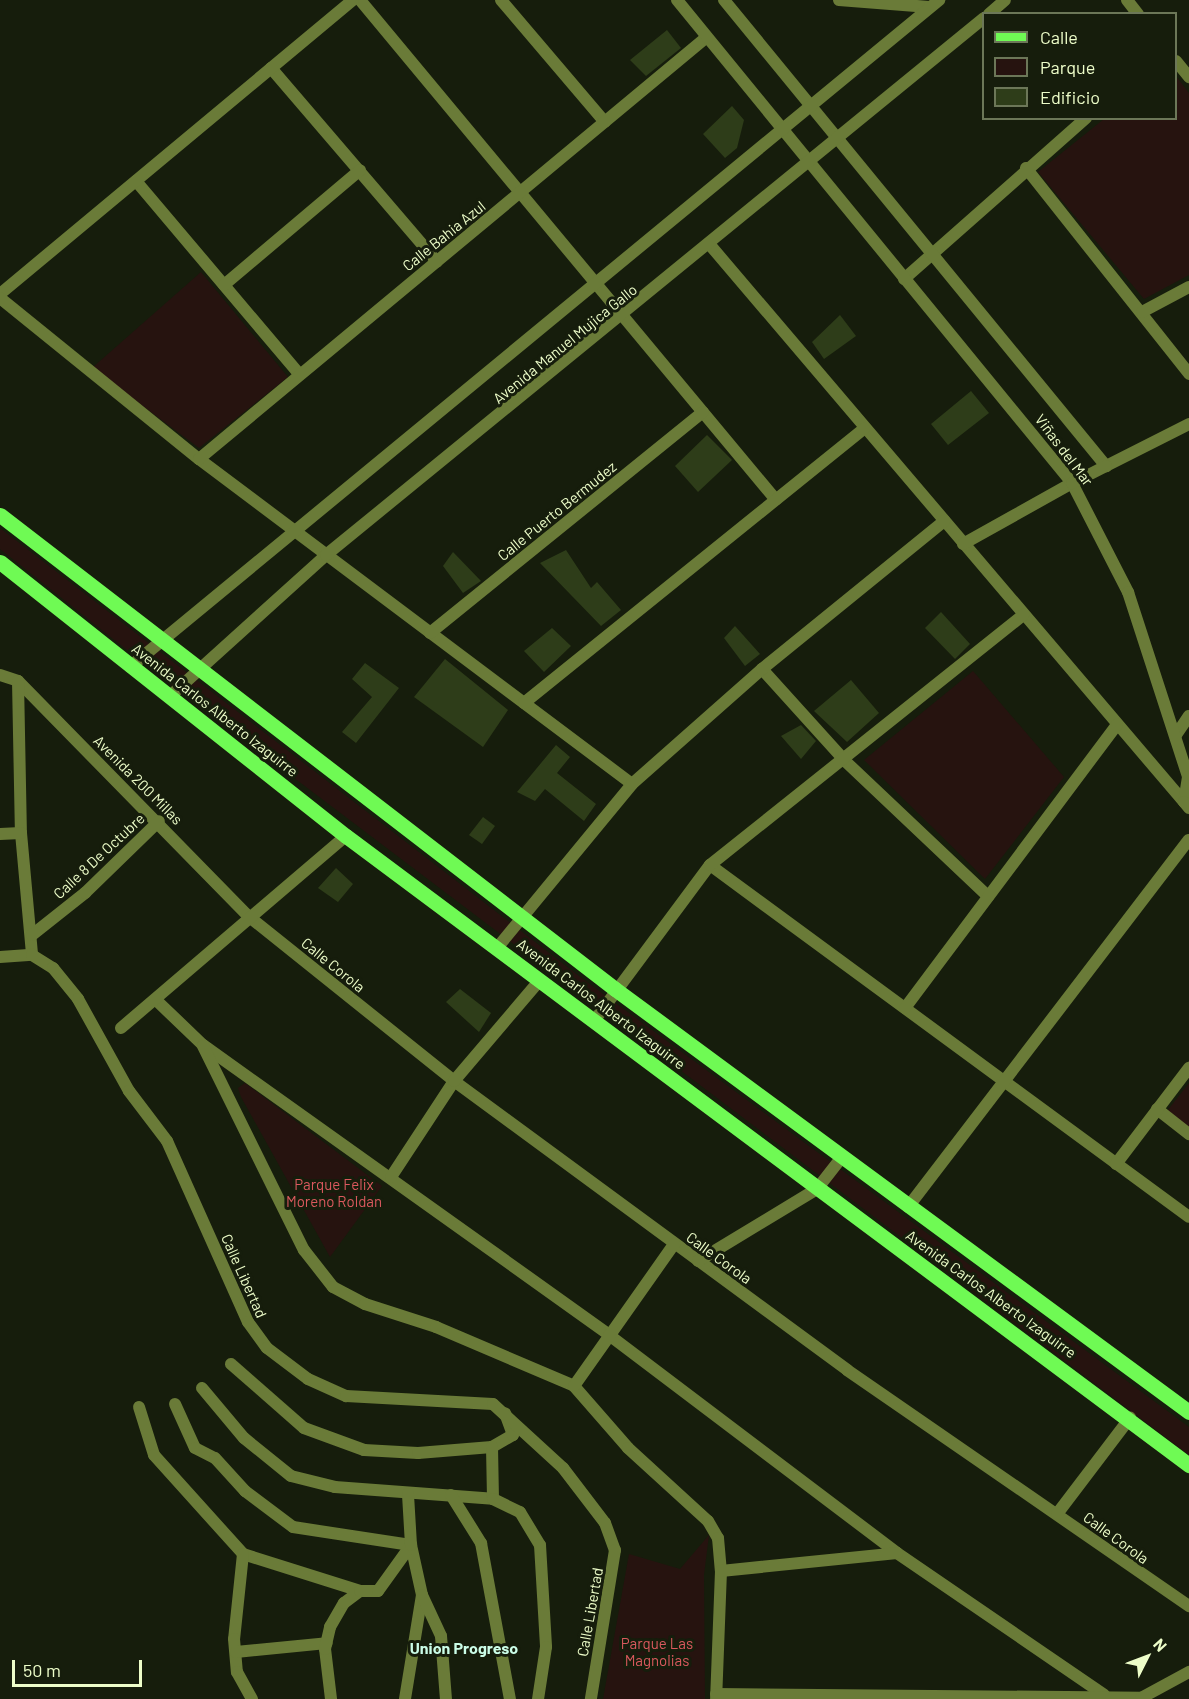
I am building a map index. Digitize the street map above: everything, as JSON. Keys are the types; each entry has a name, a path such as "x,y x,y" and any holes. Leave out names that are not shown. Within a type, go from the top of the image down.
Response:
{"main road":[{"name":"Avenida Carlos Alberto Izaguirre","path":"0,515 615,989 841,1158 1189,1412"},
{"name":"Avenida Carlos Alberto Izaguirre","path":"0,562 346,836 817,1189 1130,1418 1189,1465"}],"street":[{"path":"353,0 0,296 200,459 632,784"},
{"path":"360,0 776,500"},
{"path":"501,0 605,122"},
{"name":"Viñas del Mar","path":"676,0 1072,483 1128,592 1188,777 1186,805"},
{"name":"Viñas del Mar","path":"724,0 808,107 932,253 1106,466"},
{"path":"839,0 934,4"},
{"path":"991,12 1005,0"},
{"name":"Avenida Manuel Mujica Gallo","path":"130,667 934,4"},
{"name":"Avenida Manuel Mujica Gallo","path":"169,697 326,555 624,316 982,20"},
{"name":"Calle Bahia Azul","path":"200,459 299,374 707,37"},
{"path":"1177,62 1189,77"},
{"path":"271,68 437,262"},
{"path":"904,279 1026,168 1084,120"},
{"path":"1026,168 1189,374"},
{"path":"224,285 360,170"},
{"path":"136,181 299,374"},
{"path":"710,245 864,429 1186,805"},
{"path":"1142,312 1189,287"},
{"name":"Calle Puerto Bermudez","path":"430,633 703,412"},
{"path":"963,544 1072,483 1189,424"},
{"path":"524,703 864,429"},
{"path":"497,948 519,915 632,784 762,669 944,521"},
{"path":"594,1021 615,989 710,865 845,761 1023,615"},
{"path":"762,669 845,761 988,896"},
{"name":"Avenida 200 Millas","path":"0,675 18,681 159,821 247,915"},
{"path":"0,957 32,955 32,934 21,833 18,681"},
{"path":"1176,735 1189,716"},
{"path":"905,1008 1117,725"},
{"name":"Calle 8 De Octubre","path":"32,934 85,893 159,821"},
{"path":"0,834 21,833"},
{"path":"121,1028 156,1000 247,915 346,836"},
{"path":"909,1207 1008,1084 1189,840"},
{"path":"710,865 1189,1217"},
{"name":"Calle Corola","path":"247,915 454,1081 674,1244 1189,1606"},
{"name":"Calle Libertad","path":"32,955 53,968 78,999 129,1091 167,1141 248,1322 267,1348 308,1379 346,1396 384,1402 463,1400 493,1404 563,1468 605,1523 615,1550 591,1699"},
{"path":"391,1177 454,1081 539,981"},
{"path":"156,1000 203,1045 391,1177 609,1335 897,1552 1104,1695"},
{"path":"203,1045 304,1250 333,1287 365,1305 436,1327 574,1386 627,1448 708,1521 718,1538 721,1571 716,1697 1104,1695 1141,1698 1189,1672"},
{"path":"1116,1164 1189,1068"},
{"path":"1157,1109 1189,1134"},
{"path":"698,1261 817,1189 841,1158"},
{"path":"574,1386 674,1244"},
{"path":"231,1364 304,1428 364,1450 418,1453 492,1447 513,1435 504,1412"},
{"path":"202,1388 244,1438 291,1476 408,1494 493,1498 520,1512 540,1545 546,1647 538,1699"},
{"path":"175,1404 195,1448 215,1458 245,1491 293,1527 411,1545"},
{"path":"140,1407 154,1455 243,1554 360,1591 378,1591 411,1545"},
{"path":"1057,1514 1130,1418"},
{"path":"492,1447 493,1498"},
{"path":"408,1494 411,1545 422,1595 441,1636 446,1699"},
{"path":"451,1495 481,1543 510,1699"},
{"path":"721,1571 897,1552"},
{"path":"243,1554 236,1652 237,1672 252,1699"},
{"path":"331,1699 327,1643 344,1603 360,1591"},
{"path":"405,1699 422,1595"},
{"path":"236,1652 327,1643"}],"green space":[{"path":"1177,77 1189,93 1189,275 1144,299 1038,172 1103,120 1177,120"},
{"path":"201,272 288,377 199,448 92,368"},
{"path":"0,528 579,976 1189,1427 1189,1455 162,678 0,549"},
{"path":"973,671 1064,777 985,879 864,760"},
{"name":"Parque Felix Moreno Roldan","path":"245,1083 382,1186 330,1257 241,1097 238,1088"},
{"path":"1189,1083 1189,1128 1167,1111"},
{"name":"Parque Las Magnolias","path":"709,1535 704,1575 705,1699 603,1699 629,1554 680,1569"}],"building":[{"path":"667,30 681,48 646,76 630,60"},
{"path":"732,106 744,120 737,148 725,158 703,134"},
{"path":"840,315 856,336 824,359 812,342"},
{"path":"971,391 989,413 948,445 931,424"},
{"path":"707,435 732,460 698,492 675,466"},
{"path":"566,550 591,588 597,582 621,610 601,626 540,563"},
{"path":"453,552 481,581 463,593 443,566"},
{"path":"941,612 970,644 955,659 925,628"},
{"path":"735,626 760,654 745,666 724,638"},
{"path":"552,628 571,646 544,672 524,651"},
{"path":"445,659 508,710 483,747 414,697"},
{"path":"365,663 399,688 356,743 342,732 372,697 352,679"},
{"path":"851,680 879,713 847,742 814,711"},
{"path":"801,725 816,741 801,759 781,736"},
{"path":"556,745 570,757 557,773 596,804 584,821 545,789 535,801 517,792"},
{"path":"483,817 495,826 482,844 469,835"},
{"path":"336,868 353,884 338,902 318,888"},
{"path":"460,989 491,1013 479,1032 446,1002"}],"district":[{"name":"Union Progreso","path":"464,1648"}]}
